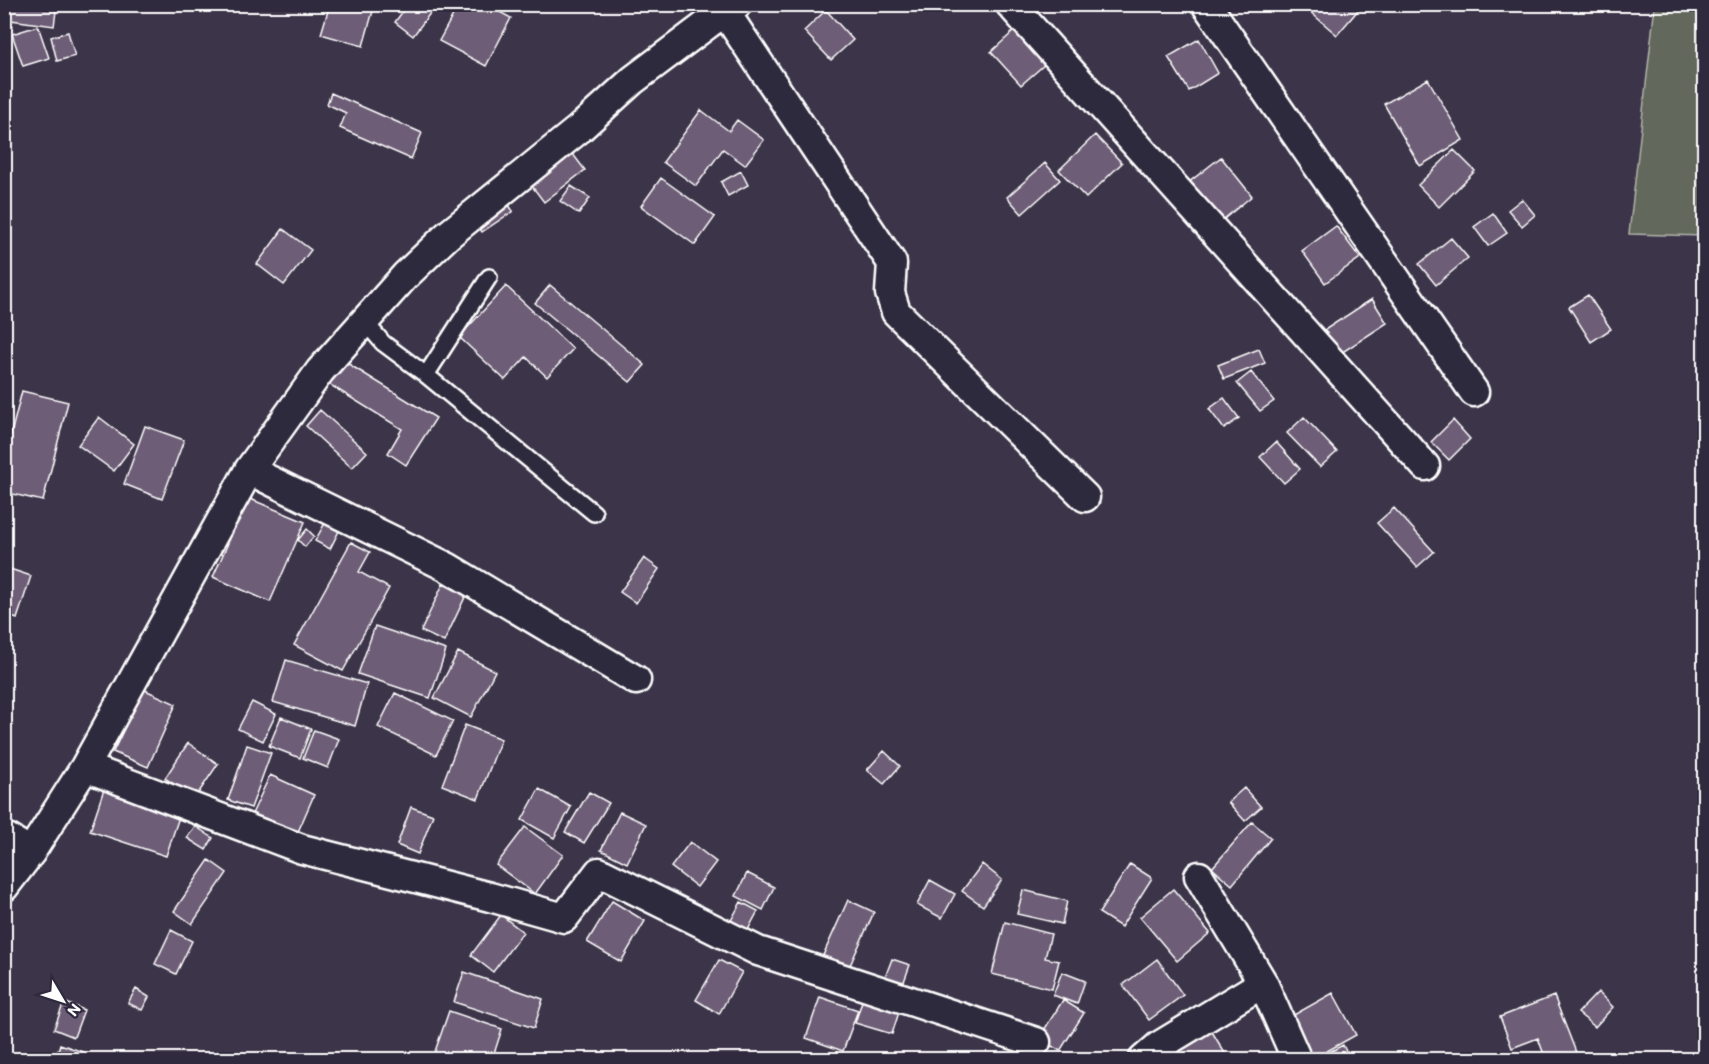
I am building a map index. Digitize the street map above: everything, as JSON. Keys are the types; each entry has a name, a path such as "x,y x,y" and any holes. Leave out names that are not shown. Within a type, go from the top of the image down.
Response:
{"street":[{"path":"1010,4 1425,466"},
{"path":"1206,4 1474,392"},
{"path":"4,887 31,852 85,766 249,470 320,371 405,276 448,235 579,129 633,80 731,8 892,262 891,293 896,312 1085,497"},
{"path":"249,470 447,567 636,680"},
{"path":"85,766 302,849 564,918 599,872 758,951 1036,1042"},
{"path":"4,836 31,852"},
{"path":"1199,876 1263,983 1297,1059"},
{"path":"1143,1059 1159,1046 1263,983"}],"lane":[{"path":"426,375 489,277"},
{"path":"365,322 383,343 426,375 594,513"}],"shaded area":[{"path":"1655,5 1704,5 1704,236 1629,234"}],"building":[{"path":"4,4 57,4 54,26 4,19"},
{"path":"330,4 375,4 363,46 321,34"},
{"path":"408,4 437,4 413,36 395,22"},
{"path":"459,4 485,4 511,18 486,66 439,41"},
{"path":"1301,4 1354,4 1359,9 1337,35"},
{"path":"826,10 853,40 831,60 804,31"},
{"path":"38,26 49,58 23,66 12,34"},
{"path":"1014,31 1044,65 1021,85 991,52"},
{"path":"68,32 75,56 57,61 51,37"},
{"path":"1199,39 1218,73 1189,91 1168,57"},
{"path":"1428,79 1463,140 1420,166 1384,104"},
{"path":"331,93 422,133 411,159 340,128 346,113 327,104"},
{"path":"701,110 729,131 737,120 764,140 745,165 723,149 696,186 663,162"},
{"path":"1095,135 1122,163 1086,198 1059,170"},
{"path":"569,149 585,170 544,202 528,181"},
{"path":"1454,150 1475,171 1439,207 1418,185"},
{"path":"1221,157 1252,196 1219,223 1188,183"},
{"path":"1045,163 1060,180 1022,214 1007,197"},
{"path":"741,171 748,185 728,196 721,182"},
{"path":"661,178 715,217 695,245 641,206"},
{"path":"571,186 590,198 579,214 560,201"},
{"path":"504,198 513,211 482,232 474,219"},
{"path":"1522,199 1535,215 1522,226 1508,210"},
{"path":"1493,213 1507,233 1488,246 1474,227"},
{"path":"1336,226 1360,258 1325,283 1302,251"},
{"path":"283,229 311,250 284,285 257,264"},
{"path":"1451,238 1468,258 1436,285 1419,264"},
{"path":"550,285 645,365 630,382 535,303"},
{"path":"506,286 573,349 547,377 526,357 505,380 459,337"},
{"path":"1588,295 1611,329 1591,342 1569,307"},
{"path":"1372,299 1387,323 1335,357 1320,333"},
{"path":"1259,349 1265,363 1224,379 1218,365"},
{"path":"342,360 436,418 406,465 388,453 402,429 327,383"},
{"path":"1251,372 1274,401 1260,411 1237,383"},
{"path":"22,391 68,402 43,501 4,492 4,461"},
{"path":"1224,398 1239,418 1224,429 1209,409"},
{"path":"320,410 367,452 352,468 306,426"},
{"path":"99,417 134,444 114,471 78,445"},
{"path":"1304,417 1337,452 1320,467 1287,433"},
{"path":"1453,420 1470,439 1449,460 1431,442"},
{"path":"145,426 184,440 162,499 124,484"},
{"path":"1276,442 1300,469 1284,483 1260,457"},
{"path":"248,498 305,522 270,602 213,577"},
{"path":"1394,508 1434,552 1417,567 1377,523"},
{"path":"325,523 339,531 330,549 315,541"},
{"path":"307,529 314,536 305,547 298,540"},
{"path":"351,542 370,552 359,572 389,588 343,671 294,645"},
{"path":"644,558 659,569 636,603 620,592"},
{"path":"4,567 31,576 17,619 4,614"},
{"path":"443,584 466,595 444,642 421,631"},
{"path":"375,626 446,650 430,698 358,674"},
{"path":"458,652 495,671 471,717 434,698"},
{"path":"286,660 367,684 355,726 273,702"},
{"path":"143,689 176,704 148,767 113,752"},
{"path":"395,693 453,721 436,755 378,727"},
{"path":"252,702 276,714 263,741 238,729"},
{"path":"281,717 311,729 300,758 269,746"},
{"path":"465,725 501,739 478,799 442,785"},
{"path":"314,730 339,739 328,768 303,758"},
{"path":"188,743 218,764 195,798 165,778"},
{"path":"247,745 271,753 251,808 228,800"},
{"path":"884,751 900,766 884,784 867,770"},
{"path":"270,775 314,795 297,834 252,814"},
{"path":"1244,788 1261,807 1245,821 1228,802"},
{"path":"104,789 180,814 166,856 90,831"},
{"path":"539,789 571,807 554,838 522,820"},
{"path":"589,792 609,803 584,843 565,832"},
{"path":"411,807 433,815 418,854 397,845"},
{"path":"620,812 646,824 627,863 601,850"},
{"path":"1252,822 1271,838 1232,885 1212,868"},
{"path":"195,826 213,838 206,850 187,838"},
{"path":"525,827 563,855 535,894 496,865"},
{"path":"690,842 716,862 697,887 671,867"},
{"path":"209,860 227,873 192,924 174,911"},
{"path":"982,864 1002,880 983,906 962,891"},
{"path":"1130,864 1152,878 1121,927 1099,913"},
{"path":"747,873 774,887 763,910 736,896"},
{"path":"930,880 955,894 942,918 917,905"},
{"path":"1173,889 1210,933 1177,961 1140,917"},
{"path":"1023,890 1067,901 1062,924 1017,914"},
{"path":"848,900 874,912 847,972 821,960"},
{"path":"612,901 645,921 621,962 587,942"},
{"path":"741,902 758,911 744,937 727,928"},
{"path":"501,915 523,932 493,972 471,955"},
{"path":"1005,922 1051,934 1045,958 1059,961 1052,989 992,974"},
{"path":"171,930 192,941 176,974 155,964"},
{"path":"892,959 910,965 902,987 884,980"},
{"path":"1157,959 1183,995 1149,1020 1123,985"},
{"path":"719,960 742,972 719,1014 696,1000"},
{"path":"464,972 543,999 534,1028 454,1002"},
{"path":"1062,972 1085,981 1077,1004 1053,995"},
{"path":"136,989 149,997 142,1010 128,1003"},
{"path":"1598,992 1613,1007 1595,1027 1578,1013"},
{"path":"1333,993 1356,1035 1311,1060 1304,1060 1283,1021"},
{"path":"1554,996 1579,1060 1546,1060 1538,1038 1512,1048 1500,1017"},
{"path":"820,997 858,1010 843,1051 806,1038"},
{"path":"863,998 900,1009 892,1034 855,1023"},
{"path":"1063,1000 1084,1013 1060,1051 1039,1038"},
{"path":"64,1002 84,1010 74,1037 54,1029"},
{"path":"449,1011 502,1029 492,1060 432,1060"},
{"path":"1208,1025 1229,1060 1178,1060 1171,1048"},
{"path":"60,1044 100,1058 100,1060 55,1060"},
{"path":"1343,1045 1350,1060 1314,1060"}]}
